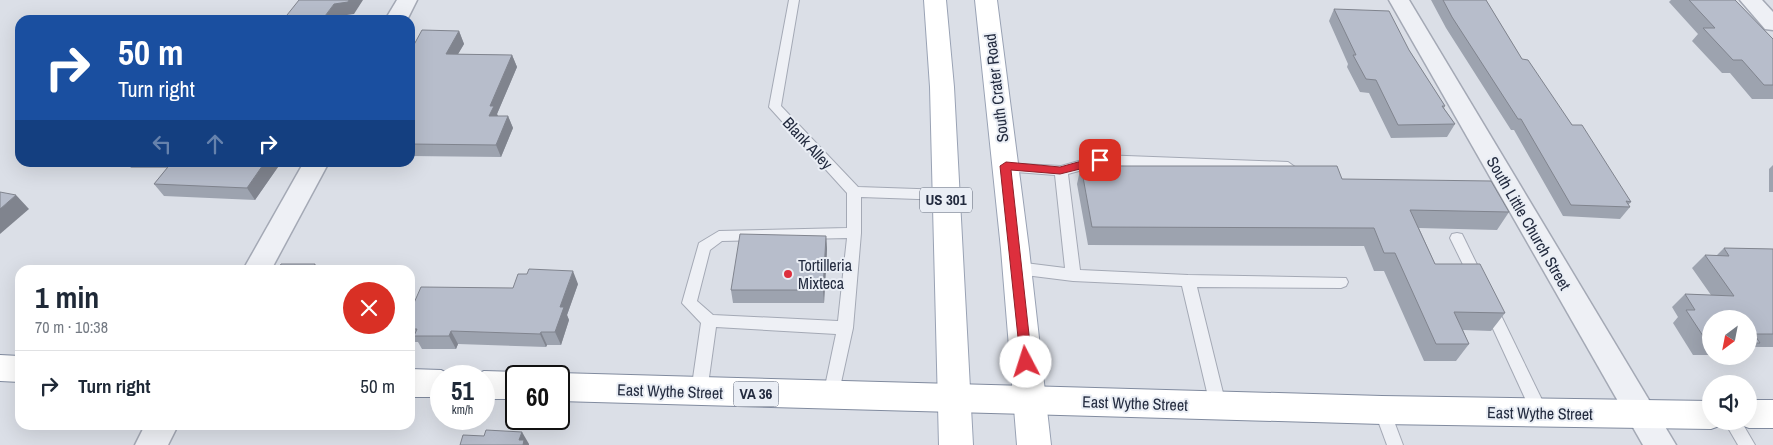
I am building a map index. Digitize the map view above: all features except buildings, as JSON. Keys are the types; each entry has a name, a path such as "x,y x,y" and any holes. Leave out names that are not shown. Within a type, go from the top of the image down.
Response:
{"main road":[{"name":"US 301","path":"935,0 942,87 956,445"},
{"name":"South Crater Road","path":"986,0 1006,166 1034,445"},
{"path":"0,368 15,369"},
{"path":"415,383 430,384"},
{"name":"East Wythe Street","path":"570,388 953,400 1029,400 1382,410 1702,415"},
{"path":"1757,414 1773,414"}],"street":[{"path":"399,15 407,0"},
{"name":"South Little Church Street","path":"1399,0 1660,445"},
{"path":"1750,0 1773,24"},
{"path":"260,265 313,167"},
{"path":"151,445 159,430"}],"lane":[{"name":"Blank Alley","path":"794,0 775,107 854,192"},
{"path":"1006,166 1060,171 1100,160 1293,167"},
{"path":"1060,171 1073,275"},
{"path":"831,396 845,328 854,233 854,192 946,194"},
{"path":"845,328 709,321 689,303 704,247 719,236 854,233"},
{"path":"1457,238 1540,413"},
{"path":"1017,268 1073,275 1188,281 1341,282"},
{"path":"1188,281 1218,405"},
{"path":"699,392 709,321"},
{"path":"1382,410 1395,445"},
{"path":"1738,430 1747,445"}],"place":[{"name":"Tortilleria Mixteca","path":"788,274"}],"route":[{"path":"1026,362 1006,166 1060,171 1100,160"}]}
